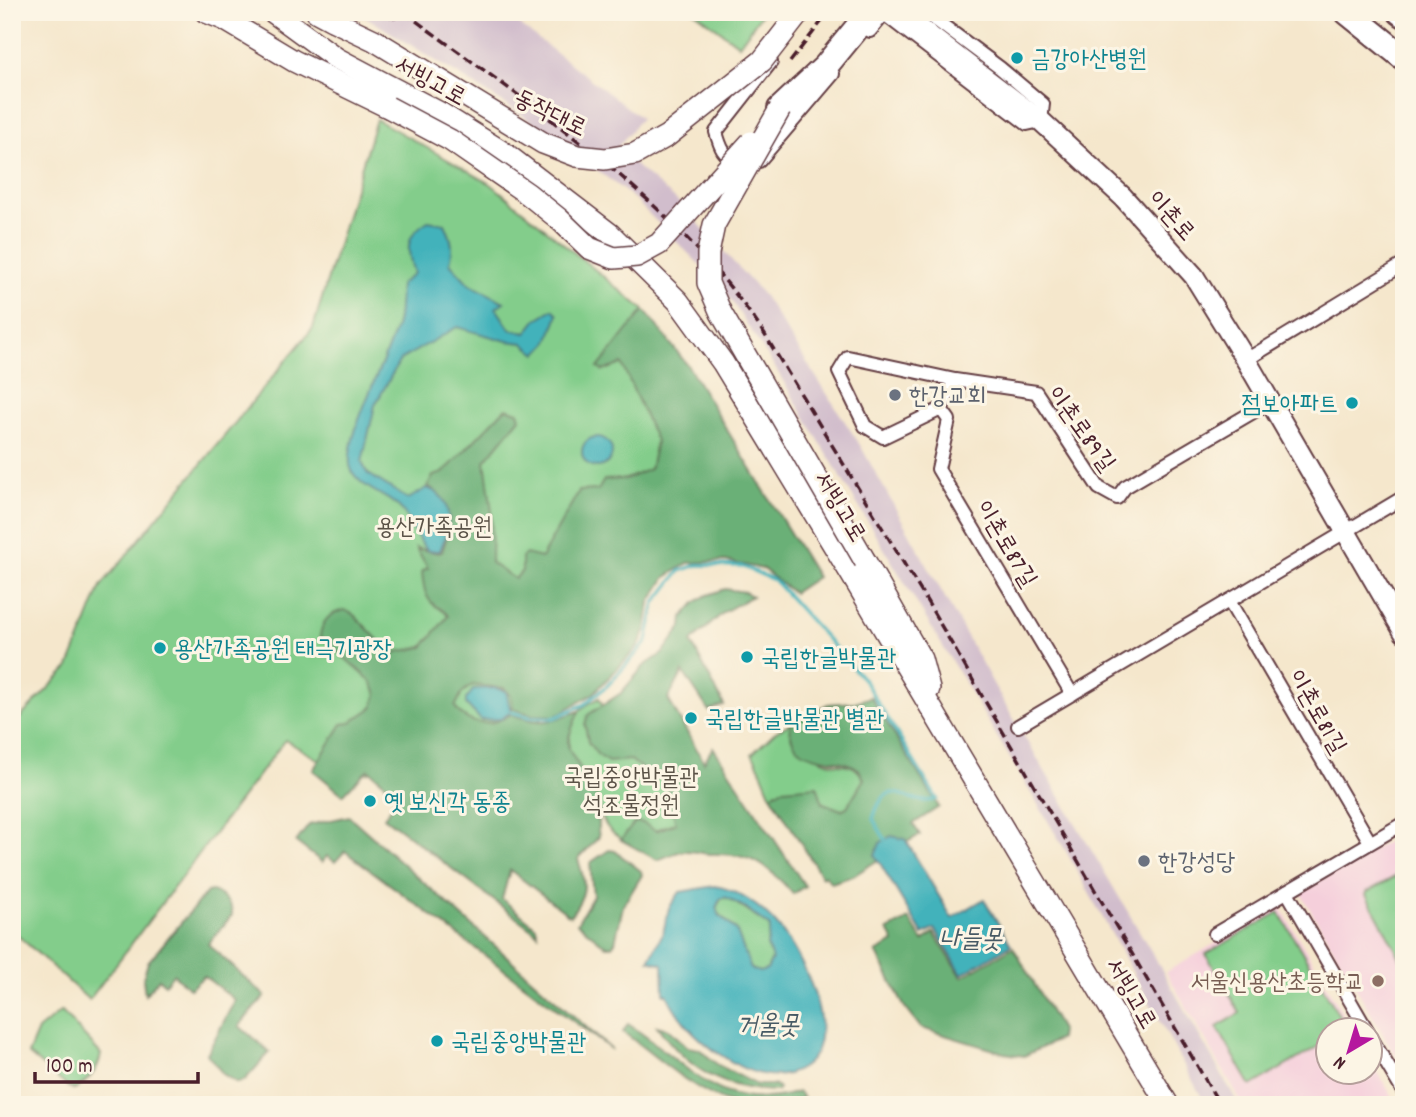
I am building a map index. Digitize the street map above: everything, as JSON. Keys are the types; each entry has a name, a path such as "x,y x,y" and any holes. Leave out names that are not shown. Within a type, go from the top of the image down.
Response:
{"highway":[{"path":"1348,12 1404,58"},
{"path":"780,109 880,13"}],"main road":[{"name":"서빙고로","path":"206,12 336,58"},
{"name":"서빙고로","path":"273,12 336,58 440,113 507,155 610,234 678,301 723,362 1168,1105"},
{"name":"동작대로","path":"325,16 374,40 543,143 577,156 605,159 635,154 664,138 762,61 799,12"},
{"path":"227,21 294,61 450,140 528,194 589,248 607,257 625,258 646,254 659,244 780,109 855,12"},
{"path":"780,109 715,222 708,253 708,283 721,313 921,659 936,715"}],"street":[{"path":"799,12 795,32 716,132 720,147 728,158 742,163 758,162 880,13"},
{"name":"이촌로","path":"880,13 1027,124 1041,121"},
{"name":"이촌로","path":"917,16 1041,121 1123,197 1194,276 1246,360 1404,632"},
{"path":"1246,360 1404,264"},
{"name":"이촌로89길","path":"941,409 883,437 865,426 839,372 848,357 955,380 1036,392 1099,488 1117,498 1125,487 1270,402"},
{"path":"941,409 955,380"},
{"name":"이촌로87길","path":"941,409 949,420 938,469 1072,694"},
{"path":"1018,726 1404,497"},
{"name":"이촌로81길","path":"1229,601 1370,842"},
{"path":"1215,934 1404,823"},
{"path":"1287,892 1359,1016"},
{"path":"1384,1059 1404,1093"}],"shaded area":[{"path":"358,12 503,12 641,118 616,149 681,204 764,296 860,445 995,687 1239,1105 1206,1105 1066,851 776,369 723,288 631,196 597,170 521,114"},
{"name":"서울신용산초등학교","path":"1404,832 1404,1070 1384,1036 1384,1016 1372,1016 1300,892"},
{"path":"1280,906 1344,1016 1314,1016 1314,1086 1384,1086 1384,1082 1397,1105 1243,1105 1166,972"}],"green space":[{"path":"695,12 763,12 739,45"},
{"name":"용산가족공원","path":"376,119 491,184 644,310 688,366 781,545 671,560 591,691 503,740 348,777 285,740 89,1000 12,930 12,726 69,667 101,586 313,328"},
{"path":"644,310 688,366 817,577 793,593 763,569 725,561 688,563 666,577 650,602 646,629 638,647 593,694 555,716 533,715 513,709 511,696 504,688 472,685 462,693 455,707 460,714 481,723 496,721 511,714 546,721 579,711 568,742 572,755 597,797 599,837 578,859 584,889 570,916 510,870 502,899 536,927 538,934 384,817 400,796 368,769 343,795 313,770 342,724 349,723 373,707 377,694 371,681 320,636 328,618 345,610 354,615 393,655 396,652 423,647 448,616 431,602 426,594 422,571 428,568 416,548 442,552 449,524 447,507 437,492 428,486 433,476 443,473 506,408 518,412 520,418 485,461 492,512 491,563 515,579 522,571 522,557 526,554 541,558 579,491 598,490 604,480 626,479 650,469 656,441 622,364 603,371 598,368"},
{"path":"725,589 745,592 752,596 724,612 691,642 724,705 709,711 683,672 668,699 704,762 713,747 805,886 793,894 775,875 748,858 687,851 657,860 621,840 635,822 643,823 656,831 676,823 666,791 678,780 669,770 656,779 631,760 608,762 597,754 588,742 585,724 588,715 621,693 644,666 662,654 682,627 683,617 695,603 705,596"},
{"path":"871,697 939,807 913,824 920,835 907,842 905,839 875,855 878,860 853,876 831,883 825,875 822,877 771,795 783,789 817,786 823,803 841,810 847,807 864,779 860,771 850,765 805,753 796,747 791,737 791,723 828,704 855,702"},
{"name":"국립중앙박물관 석조물정원","path":"599,698 607,712 672,764 701,812 626,842 610,831 603,820 594,789 572,757 569,747 577,714"},
{"path":"791,723 790,731 816,755 831,763 855,768 864,779 847,807 841,810 823,803 819,796 783,789 771,795 752,754 774,733"},
{"path":"349,816 612,1050 345,851 335,862 327,856 322,862 296,842 309,825"},
{"path":"609,850 615,851 641,871 642,875 623,906 615,942 612,946 606,946 577,923 593,896 590,863"},
{"path":"1404,872 1404,965 1366,895"},
{"path":"212,891 226,900 232,915 208,944 265,996 239,1026 270,1052 245,1080 237,1083 223,1074 207,1054 235,1000 204,976 190,989 173,974 165,984 159,979 145,995 143,979 148,962 207,892"},
{"path":"727,897 770,927 767,946 772,959 767,970 759,972 751,969 736,930 716,908 721,899"},
{"path":"1279,912 1339,1016 1314,1016 1314,1049 1251,1086 1217,1027 1240,1013 1206,954"},
{"path":"909,919 923,941 934,933 962,977 1013,947 1061,1030 1060,1039 1024,1056 1004,1053 921,1028 904,1006 876,952 894,942 888,930"},
{"path":"61,1011 101,1054 92,1074 75,1090 28,1054 38,1030"},
{"path":"628,1024 688,1070 725,1092 746,1098 771,1098 799,1092 803,1098 778,1104 749,1106 718,1098 675,1072 623,1032"},
{"path":"657,1026 668,1029 688,1047 699,1049 718,1065 757,1085 775,1085 779,1088 777,1091 740,1087 708,1075 681,1055"}],"water":[{"path":"428,221 445,224 452,244 450,263 469,284 504,302 496,308 510,329 526,333 537,319 553,309 558,314 548,342 537,354 523,343 457,327 400,360 375,405 362,462 367,473 408,499 427,488 443,499 447,507 448,524 440,551 428,551 402,510 357,478 352,471 350,459 352,441 359,421 393,337 399,309 400,285 414,273 409,243 420,226"},
{"path":"597,437 608,441 612,452 608,463 597,467 586,463 582,452 586,441"},
{"path":"495,688 506,691 511,712 501,719 481,720 466,704 466,699 474,689"},
{"name":"나들못","path":"891,836 905,839 952,918 984,899 1011,945 962,974 935,929 923,935 875,855 880,843"},
{"name":"거울못","path":"714,886 731,891 748,900 776,924 799,958 817,1004 821,1027 818,1047 808,1063 788,1074 767,1075 752,1072 713,1049 694,1033 679,1015 667,994 664,994 663,964 649,960 663,933 669,908 680,892","holes":["725,897 744,907 770,927 767,946 772,959 767,970 759,972 751,969 736,930 720,916 716,908 720,899"]}],"waterway":[{"path":"511,712 530,717 554,718 585,704 607,686 647,642 655,603 680,571 697,565 741,566 774,580 864,680 937,799 916,800 892,793 885,796 873,819 885,839"}],"railway":[{"path":"376,12 396,18"},
{"path":"404,12 600,158 689,240 729,285 765,335 928,603 1220,1105"},
{"path":"790,62 829,12"}],"place":[{"name":"금강아산병원","path":"1017,58"},
{"name":"한강교회","path":"895,395"},
{"name":"점보아파트","path":"1352,403"},
{"name":"용산가족공원 태극기광장","path":"160,648"},
{"name":"국립한글박물관","path":"747,657"},
{"name":"국립한글박물관 별관","path":"691,718"},
{"name":"옛 보신각 동종","path":"370,801"},
{"name":"한강성당","path":"1144,861"},
{"name":"서울신용산초등학교","path":"1378,981"},
{"name":"국립중앙박물관","path":"437,1041"}]}
